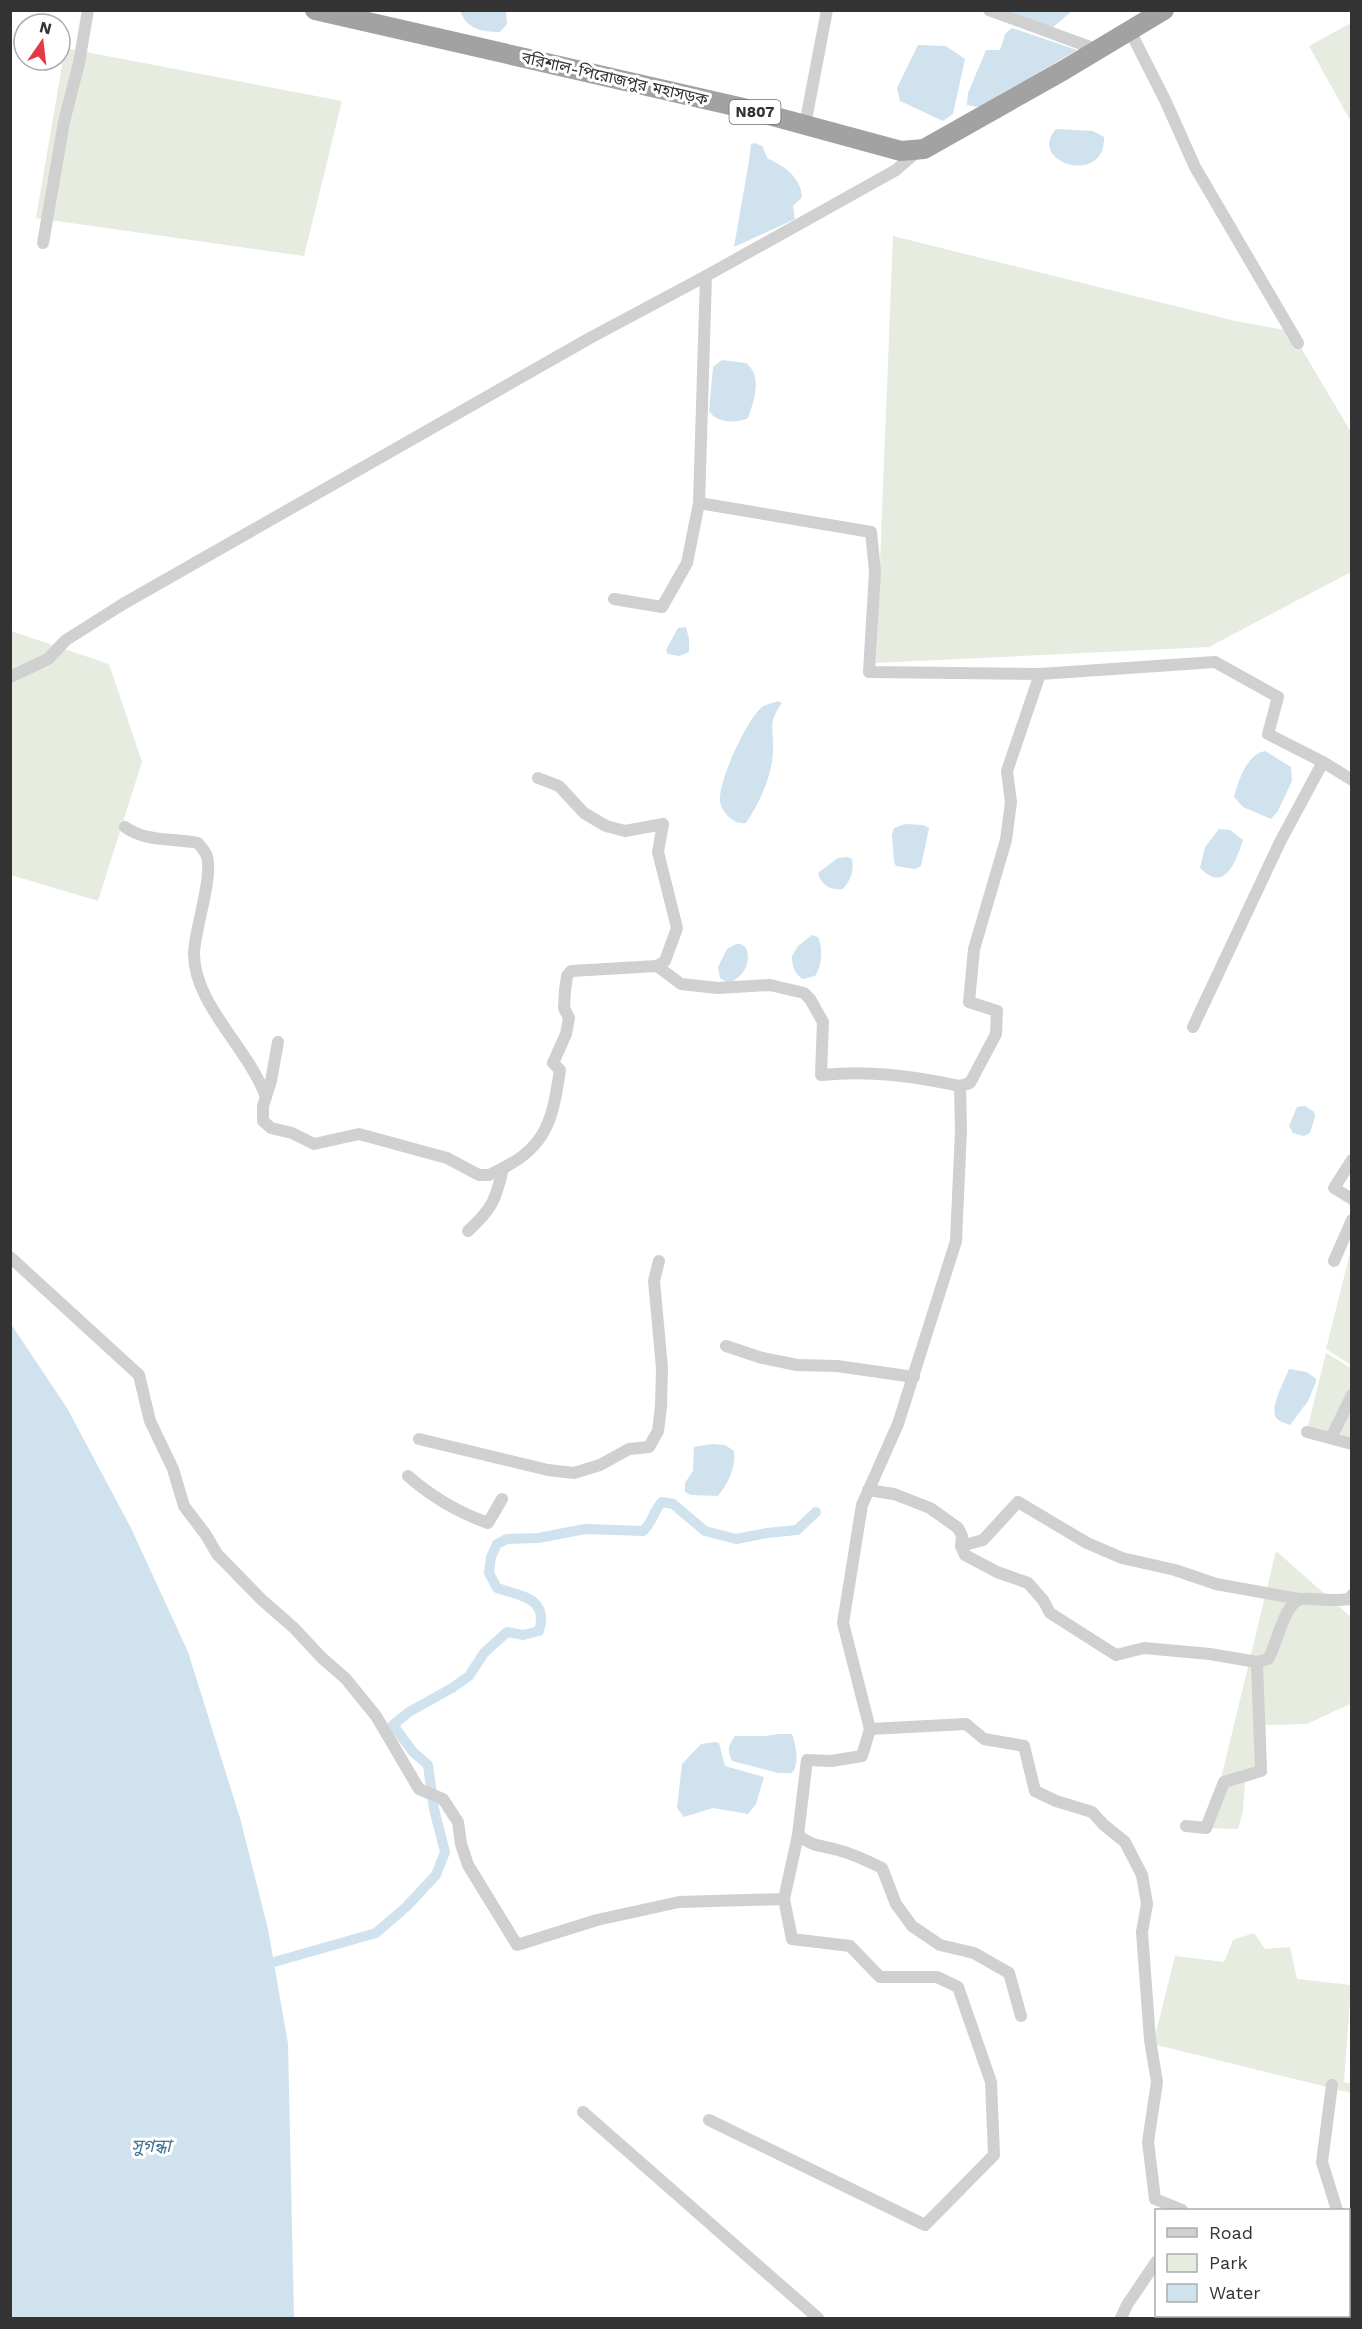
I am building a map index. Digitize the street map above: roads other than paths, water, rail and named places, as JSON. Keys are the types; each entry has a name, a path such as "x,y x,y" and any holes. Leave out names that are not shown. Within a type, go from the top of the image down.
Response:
{"highway":[{"name":"বরিশাল-পিরোজপুর মহাসড়ক","path":"315,10 739,107 901,151 920,149"},
{"path":"920,149 1098,50 1164,10"}],"street":[{"path":"43,243 64,122 79,63 88,10"},
{"path":"805,125 827,10"},
{"path":"989,10 1098,50"},
{"path":"1130,31 1165,100 1195,167 1298,342"},
{"path":"10,677 48,659 66,640 159,583 591,338 896,170 920,149"},
{"path":"614,599 662,607 687,563 699,503 706,276"},
{"path":"699,503 871,532 875,572 868,672 1040,674 1215,662 1278,697 1268,734 1323,762 1352,780"},
{"path":"657,966 681,984 718,988 770,985 804,993 818,1010 823,1022 821,1075 849,1072 903,1075 960,1086 970,1083 996,1034 997,1011 969,1002 974,950 1006,840 1011,802 1006,771 1040,674"},
{"path":"1193,1027 1280,842 1323,762"},
{"path":"278,1042 263,1121 272,1128 292,1133 314,1144 359,1134 447,1158 479,1175 489,1175 522,1159 543,1134 554,1111 560,1070 553,1064 570,1018 564,1008 567,976 571,971 597,968 657,966 665,961 677,928 658,852 663,824 625,831 606,826 584,813 559,786 538,778"},
{"path":"125,827 143,836 198,843 207,856 207,878 194,954 197,976 211,1006 252,1066 266,1097"},
{"path":"709,2120 925,2225 994,2155 991,2082 957,1987 937,1977 880,1977 850,1946 792,1939 784,1899 798,1835 807,1760 831,1761 862,1756 870,1729 843,1623 862,1505 898,1424 956,1241 961,1130 960,1086"},
{"path":"1352,1160 1334,1188 1352,1200"},
{"path":"468,1232 488,1214 498,1193 503,1168"},
{"path":"1334,1261 1352,1220"},
{"path":"10,1257 139,1375 150,1421 173,1469 184,1506 217,1554 346,1679 376,1716 419,1789 443,1798 459,1822 461,1844 468,1865 517,1945 597,1920 678,1902 784,1899"},
{"path":"419,1439 548,1470 574,1473 600,1465 629,1449 649,1447 658,1431 661,1406 662,1368 654,1281 659,1261"},
{"path":"726,1346 762,1358 798,1365 837,1366 914,1377"},
{"path":"1331,1438 1352,1395"},
{"path":"1307,1432 1352,1444"},
{"path":"408,1476 429,1495 463,1514 488,1523 502,1498"},
{"path":"868,1490 911,1499 930,1508 958,1528 962,1536 961,1546 965,1555 997,1572 1029,1583 1050,1613 1116,1655 1144,1648 1210,1654 1257,1662 1268,1659 1274,1652 1286,1613 1299,1599"},
{"path":"961,1546 984,1540 1018,1502 1087,1543 1122,1558 1175,1570 1216,1584 1299,1599 1337,1601 1349,1599 1352,1595"},
{"path":"1186,1826 1206,1828 1224,1782 1261,1770 1257,1662"},
{"path":"870,1729 966,1724 984,1739 1024,1746 1035,1791 1056,1801 1092,1812 1125,1842 1142,1875 1147,1904 1142,1932 1150,2040 1157,2082 1148,2142 1155,2199 1179,2209"},
{"path":"798,1835 812,1846 859,1857 882,1868 896,1904 912,1926 940,1945 974,1953 1009,1973 1021,2016"},
{"path":"1332,2085 1322,2162 1336,2209"},
{"path":"583,2112 818,2319"},
{"path":"1121,2319 1127,2305 1155,2263"}],"water":[{"path":"460,11 506,11 507,24 500,32 481,30 471,26"},
{"path":"1012,11 1072,11 1052,28 1031,23"},
{"path":"1012,28 1077,50 998,96 984,108 967,105 968,93 986,50 1000,50 1005,34"},
{"path":"918,45 946,46 965,59 953,114 943,121 900,101 897,88"},
{"path":"1056,129 1093,131 1104,137 1101,152 1093,162 1082,165 1059,160 1051,152 1050,141"},
{"path":"751,144 762,146 768,159 780,165 795,178 802,197 793,206 795,219 734,247"},
{"path":"722,360 746,363 754,375 756,389 748,418 743,420 733,422 722,420 709,411 713,367"},
{"path":"686,627 689,652 679,656 668,654 666,650 678,628"},
{"path":"778,701 782,703 773,721 773,752 767,780 760,799 746,823 737,822 729,817 721,806 723,780 748,725 763,707"},
{"path":"1265,751 1291,767 1292,781 1278,811 1271,819 1243,807 1234,797 1248,763 1253,757"},
{"path":"905,824 923,825 929,828 921,866 915,869 896,866 894,862 892,835 894,828"},
{"path":"1219,829 1230,830 1243,840 1233,865 1223,876 1216,878 1200,868 1205,847"},
{"path":"838,858 852,859 853,868 843,889 834,889 821,881 818,873"},
{"path":"812,935 818,937 820,941 820,962 815,976 803,979 794,969 792,956 798,946"},
{"path":"741,944 746,948 747,964 738,978 728,983 720,978 718,967 727,949"},
{"path":"1305,1106 1314,1112 1315,1117 1310,1133 1304,1136 1293,1133 1289,1126 1297,1107"},
{"name":"সুগন্ধা","path":"11,1324 67,1408 131,1528 188,1652 240,1818 268,1929 288,2044 294,2318 11,2318"},
{"path":"1289,1369 1307,1372 1316,1379 1308,1401 1290,1425 1281,1422 1275,1415 1278,1395"},
{"path":"712,1444 725,1445 734,1451 734,1463 730,1475 718,1496 691,1495 685,1492 685,1483 693,1471 694,1447"},
{"path":"792,1734 797,1759 792,1773 778,1773 732,1761 729,1748 735,1736"},
{"path":"719,1743 725,1766 764,1777 756,1804 748,1814 713,1808 684,1817 677,1808 682,1764 701,1744"}],"waterway":[{"path":"260,1964 267,1964 376,1933 406,1907 436,1875 445,1852 434,1809 428,1765 413,1752 393,1725 409,1712 469,1676 484,1653 507,1632 523,1635 539,1631 540,1611 536,1605 523,1596 497,1588 489,1573 491,1557 497,1544 507,1539 538,1538 585,1529 643,1531 662,1502 673,1504 705,1531 736,1539 797,1530 816,1512"}]}
